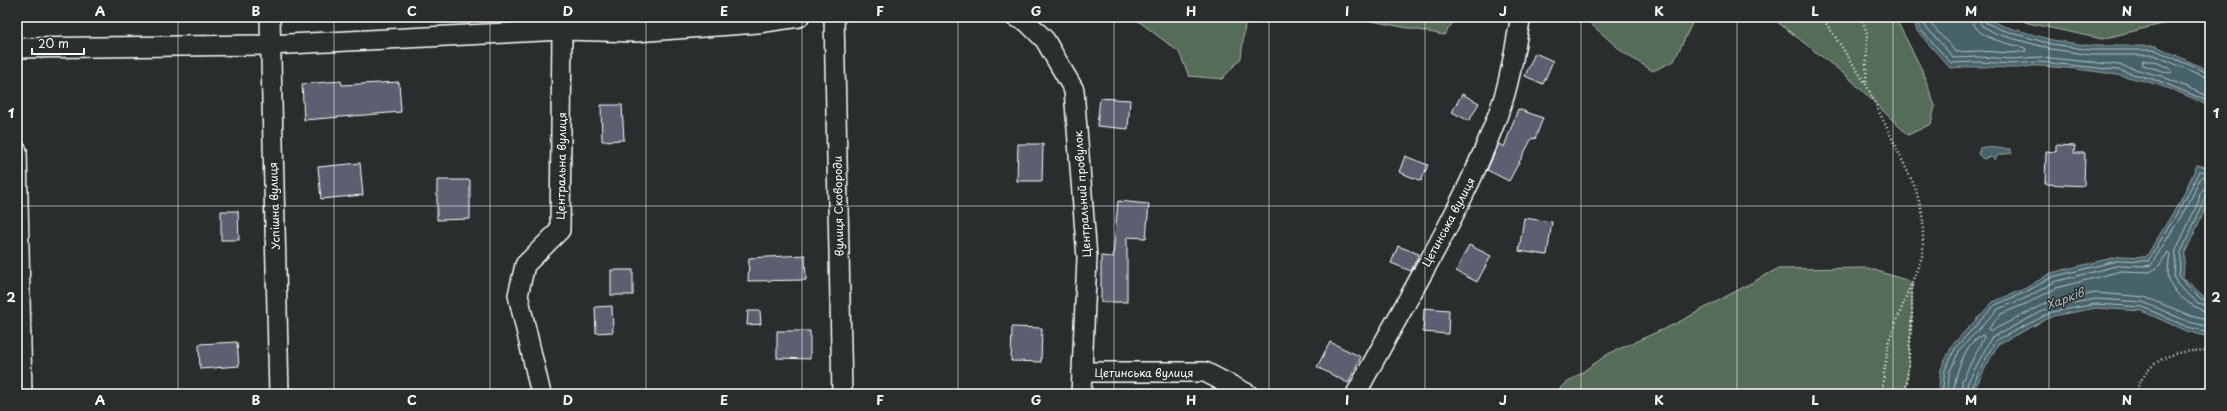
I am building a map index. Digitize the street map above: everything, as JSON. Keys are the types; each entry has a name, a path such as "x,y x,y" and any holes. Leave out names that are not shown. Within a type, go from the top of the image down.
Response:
{"street":[{"name":"Успішна вулиця","path":"270,17 269,45 279,394"},
{"path":"17,48 269,45 560,24 636,32 758,23 799,17"},
{"name":"вулиця Сковороди","path":"834,17 842,394"},
{"name":"Центральний провулок","path":"1015,17 1026,22 1045,40 1074,90 1087,258 1082,394"},
{"name":"Цетинська вулиця","path":"1356,394 1458,208 1481,157 1504,98 1521,17"},
{"name":"Центральна вулиця","path":"541,394 518,295 525,265 560,230 560,24"},
{"path":"17,151 22,394"},
{"name":"Цетинська вулиця","path":"1082,372 1205,372 1248,394"}],"path":[{"path":"1822,17 1866,84 1915,187 1923,216 1923,254 1889,340 1881,394"},
{"path":"1861,17 1866,33 1866,84"},
{"path":"1906,394 1912,316 1912,282"},
{"path":"2134,394 2142,377 2161,359 2185,350 2210,350"}],"green space":[{"path":"1133,17 1264,17 1245,24 1241,58 1222,79 1189,76 1179,52"},
{"path":"1351,17 1457,17 1444,35"},
{"path":"1695,17 1674,61 1653,71 1624,53 1584,18"},
{"path":"1771,17 1895,17 1922,70 1935,106 1931,124 1908,135 1848,77"},
{"path":"2015,17 2190,17 2102,39 2028,23"},
{"path":"1868,268 1912,282 1912,317 1906,394 1557,394 1561,387 1608,354 1677,323 1777,269"}],"water":[{"path":"1912,17 1984,17 2000,25 2052,40 2092,46 2156,46 2210,71 2210,107 2190,97 2149,82 2106,73 2036,66 2014,68 1950,68 1917,31"},
{"path":"1980,148 2010,149 2012,153 1998,155 1995,160 1991,157 1983,159 1978,154"},
{"name":"Харків","path":"2197,165 2210,168 2207,205 2185,253 2183,277 2203,296 2210,297 2210,337 2186,331 2142,311 2096,308 2053,316 1998,344 1975,388 1980,394 1938,394 1941,369 1953,344 1993,302 2024,289 2051,273 2120,256 2146,257 2182,198"}],"building":[{"path":"1535,53 1553,61 1543,84 1525,76"},
{"path":"341,81 342,85 399,82 401,112 304,120 302,84"},
{"path":"1462,94 1479,103 1469,121 1452,112"},
{"path":"1100,98 1130,100 1128,129 1097,126"},
{"path":"601,105 622,105 624,140 602,141"},
{"path":"1518,109 1543,118 1535,139 1532,138 1509,181 1487,170 1499,144 1504,147"},
{"path":"1018,144 1043,144 1042,181 1017,181"},
{"path":"2056,145 2075,146 2074,153 2085,153 2084,186 2045,184 2046,151 2056,152"},
{"path":"1405,156 1428,165 1421,181 1399,172"},
{"path":"360,163 363,195 321,199 318,167"},
{"path":"437,180 470,180 470,219 437,220"},
{"path":"1118,201 1149,204 1146,238 1127,237 1127,302 1101,302 1101,256 1113,257"},
{"path":"221,211 238,211 239,240 221,240"},
{"path":"1524,218 1552,222 1547,255 1519,251"},
{"path":"1469,245 1491,256 1477,282 1456,271"},
{"path":"1398,246 1419,254 1411,271 1391,263"},
{"path":"805,255 806,280 748,281 749,258"},
{"path":"611,270 633,270 633,295 611,295"},
{"path":"612,306 613,332 596,333 595,307"},
{"path":"1424,308 1449,310 1448,334 1423,332"},
{"path":"748,311 760,311 761,324 747,325"},
{"path":"1012,327 1042,328 1041,362 1011,361"},
{"path":"777,331 810,331 810,359 777,358"},
{"path":"237,342 239,366 200,369 199,344"},
{"path":"1330,342 1361,357 1348,383 1317,367"}]}
